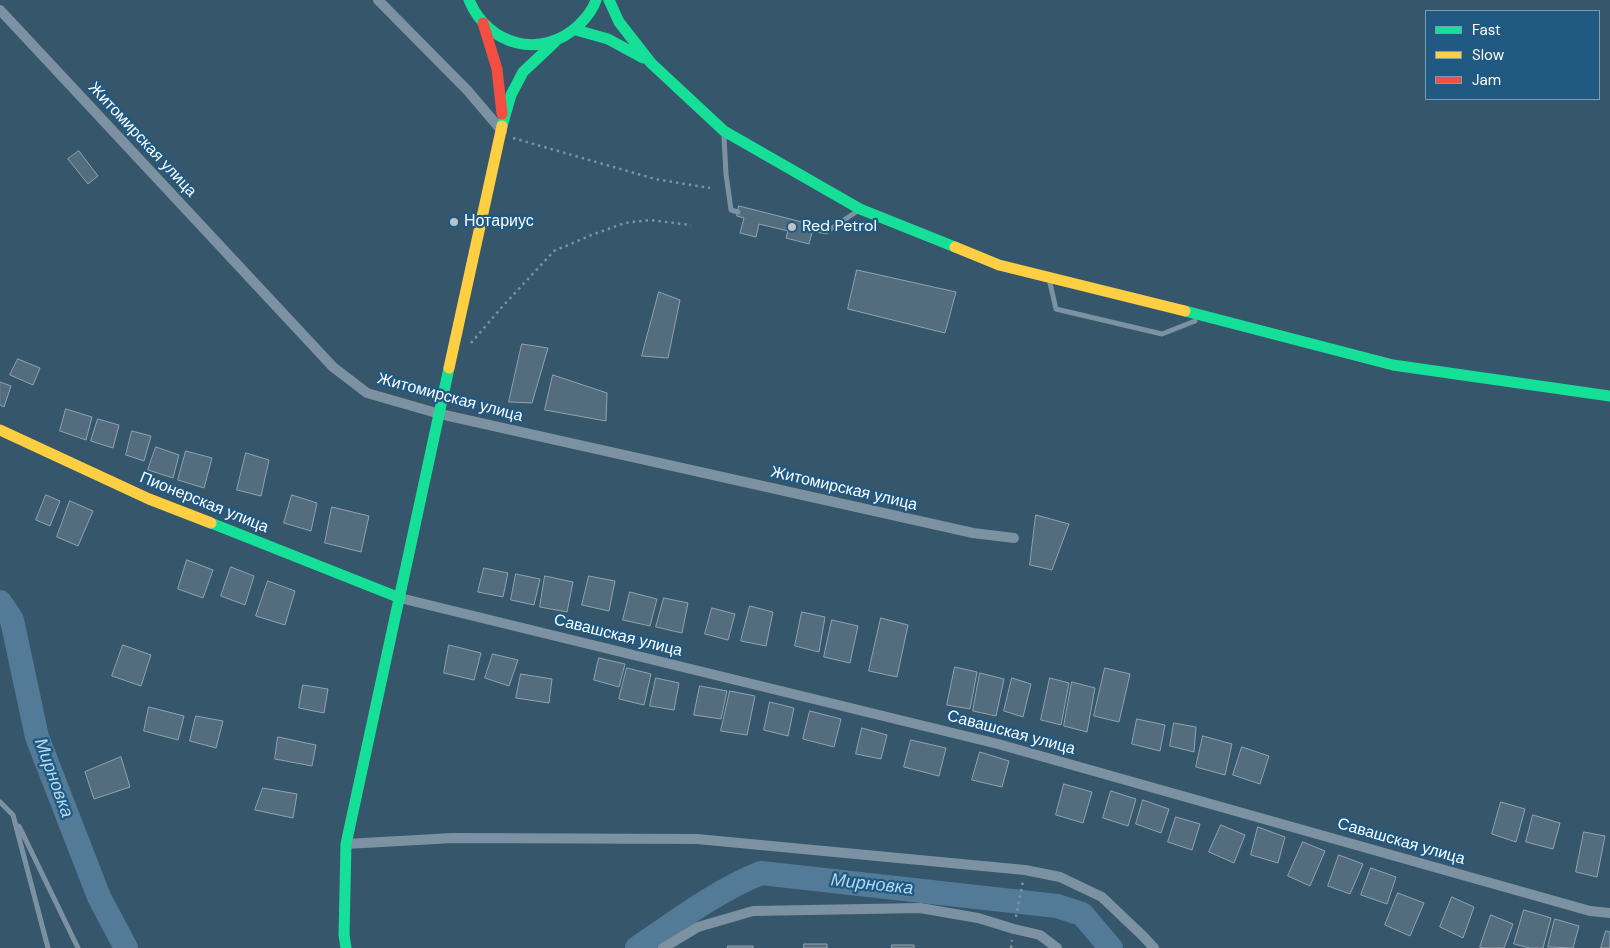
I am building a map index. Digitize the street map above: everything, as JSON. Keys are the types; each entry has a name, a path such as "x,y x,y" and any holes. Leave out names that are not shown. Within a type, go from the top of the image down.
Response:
{"main road":[{"path":"469,0 483,24 497,69 502,126"},
{"path":"346,948 344,935 346,844 502,126 511,95 522,72 555,42 576,30 594,8 596,0"},
{"path":"609,0 619,22 651,63 724,132 860,209 998,265 1206,316 1393,365 1610,396"},
{"path":"483,24 498,36 516,43 536,45 555,42"},
{"path":"576,30 608,39 651,63"},
{"name":"Пионерская улица","path":"0,430 149,500 400,598"}],"street":[{"path":"378,0 502,126"},
{"name":"Житомирская улица","path":"0,10 333,367 367,392 440,414 973,533 1014,538"},
{"name":"Савашская улица","path":"400,598 998,744 1590,911 1610,913"},
{"path":"346,844 453,838 697,840 1024,870 1060,877 1102,897 1154,948"},
{"path":"664,948 698,927 753,911 920,908 978,918 1040,935 1057,948"}],"lane":[{"path":"724,132 726,174 731,210 738,212"},
{"path":"813,229 826,232 860,209"},
{"path":"1048,277 1056,309 1162,334 1206,316"},
{"path":"0,802 13,815 78,948"},
{"path":"13,815 48,948"}],"path":[{"path":"502,126 514,138 655,179 710,188"},
{"path":"472,343 502,307 554,251 625,223 650,220 691,224"},
{"path":"1016,919 1024,870"}],"building":[{"path":"79,151 98,176 88,184 68,159"},
{"name":"Red Petrol","path":"739,206 814,225 809,244 786,238 788,231 759,224 756,237 740,233 744,218 737,216"},
{"path":"857,270 956,292 945,333 848,309"},
{"path":"659,292 680,300 668,358 642,356"},
{"path":"522,344 548,348 532,403 509,402"},
{"path":"18,359 40,368 33,385 10,375"},
{"path":"553,375 607,393 606,421 545,410"},
{"path":"0,382 11,386 4,407 0,405"},
{"path":"66,409 92,417 86,440 60,431"},
{"path":"98,419 119,425 113,448 91,441"},
{"path":"132,431 151,436 144,461 126,455"},
{"path":"156,447 179,455 173,478 148,470"},
{"path":"186,451 212,458 204,488 178,480"},
{"path":"246,453 269,460 261,496 237,490"},
{"path":"46,495 60,501 50,526 36,520"},
{"path":"292,495 317,503 311,531 284,523"},
{"path":"70,501 93,511 78,546 57,537"},
{"path":"332,507 369,516 361,552 325,543"},
{"path":"1036,515 1069,524 1052,570 1030,565"},
{"path":"187,560 213,570 203,598 178,589"},
{"path":"231,567 254,576 245,605 221,596"},
{"path":"484,568 508,573 503,597 478,592"},
{"path":"516,574 540,579 534,605 511,600"},
{"path":"545,576 573,582 567,612 540,607"},
{"path":"589,576 615,581 609,611 582,605"},
{"path":"268,581 295,591 285,625 256,616"},
{"path":"630,592 657,599 650,626 623,620"},
{"path":"664,598 688,603 682,633 656,627"},
{"path":"750,606 773,612 766,646 741,641"},
{"path":"712,608 735,614 728,640 705,634"},
{"path":"802,612 825,617 819,652 795,646"},
{"path":"881,618 908,625 897,677 869,671"},
{"path":"832,620 858,626 850,663 824,657"},
{"path":"123,645 151,655 141,686 112,676"},
{"path":"449,645 481,653 474,680 444,673"},
{"path":"493,654 518,660 509,686 485,678"},
{"path":"599,658 625,664 619,687 594,680"},
{"path":"955,667 977,672 970,709 947,705"},
{"path":"627,668 651,674 644,705 619,699"},
{"path":"1105,668 1130,674 1119,722 1094,716"},
{"path":"980,673 1004,679 996,716 973,711"},
{"path":"521,674 552,679 549,703 516,698"},
{"path":"656,678 679,683 674,710 650,706"},
{"path":"1012,678 1031,684 1023,717 1004,711"},
{"path":"1050,678 1069,683 1061,725 1041,720"},
{"path":"1072,682 1095,688 1087,732 1064,726"},
{"path":"303,685 328,689 324,713 299,708"},
{"path":"700,686 727,691 721,719 694,715"},
{"path":"730,691 755,696 747,735 721,731"},
{"path":"770,702 794,708 788,736 764,730"},
{"path":"149,707 184,716 178,740 144,731"},
{"path":"810,711 841,719 834,747 803,739"},
{"path":"196,716 223,721 216,748 190,741"},
{"path":"1137,719 1165,725 1160,751 1132,744"},
{"path":"1174,723 1196,727 1194,752 1170,746"},
{"path":"862,728 887,735 881,759 856,754"},
{"path":"1203,736 1232,744 1225,775 1196,767"},
{"path":"278,737 316,745 312,766 275,759"},
{"path":"911,740 946,748 939,776 904,767"},
{"path":"1242,747 1269,756 1260,784 1233,775"},
{"path":"980,752 1009,761 1002,787 972,780"},
{"path":"121,757 130,787 94,799 85,772"},
{"path":"1064,784 1092,792 1083,823 1056,815"},
{"path":"263,788 297,794 293,818 255,810"},
{"path":"1111,791 1136,799 1128,826 1103,818"},
{"path":"1143,800 1169,809 1161,833 1136,824"},
{"path":"1501,802 1525,809 1516,842 1492,834"},
{"path":"1533,815 1560,823 1553,849 1526,842"},
{"path":"1176,817 1200,824 1192,850 1168,842"},
{"path":"1221,825 1245,835 1234,863 1209,852"},
{"path":"1258,827 1285,837 1278,863 1251,855"},
{"path":"1584,832 1605,836 1597,877 1576,872"},
{"path":"1303,842 1325,851 1310,886 1288,876"},
{"path":"1339,855 1363,864 1350,894 1328,886"},
{"path":"1371,868 1396,877 1387,904 1361,895"},
{"path":"1398,893 1424,903 1410,936 1385,925"},
{"path":"1452,897 1474,907 1463,938 1440,927"},
{"path":"1524,910 1551,918 1543,948 1530,948 1514,944"},
{"path":"1491,915 1513,924 1504,948 1480,947"},
{"path":"1555,919 1579,926 1573,948 1548,947"},
{"path":"1606,931 1610,932 1610,948 1601,948"},
{"path":"804,944 827,944 827,948 804,948"},
{"path":"892,945 914,945 914,948 892,948"},
{"path":"728,946 753,946 753,948 728,948"}],"waterway":[{"name":"Мирновка","path":"0,602 12,620 37,737 99,897 126,948"},
{"name":"Мирновка","path":"637,948 713,898 744,880 761,873 1057,906 1082,914 1111,948"}],"traffic: fast":[{"path":"469,0 478,16 489,28 502,37 517,43 533,45 549,42 564,36 584,20 596,0"},
{"path":"609,0 619,22 651,63 724,131 860,209 955,247"},
{"path":"576,30 608,39 643,58"},
{"path":"502,126 511,95 523,72 555,42"},
{"path":"1185,311 1393,365 1610,396"},
{"path":"346,948 344,935 346,844 449,368"},
{"path":"211,523 400,598"}],"traffic: slow":[{"path":"449,368 502,126"},
{"path":"955,247 999,265 1185,311"},
{"path":"0,430 149,499 211,523"}],"traffic: jam":[{"path":"483,23 497,69 502,114"}],"place":[{"name":"Нотариус","path":"454,222"},
{"name":"Red Petrol","path":"792,227"}]}
